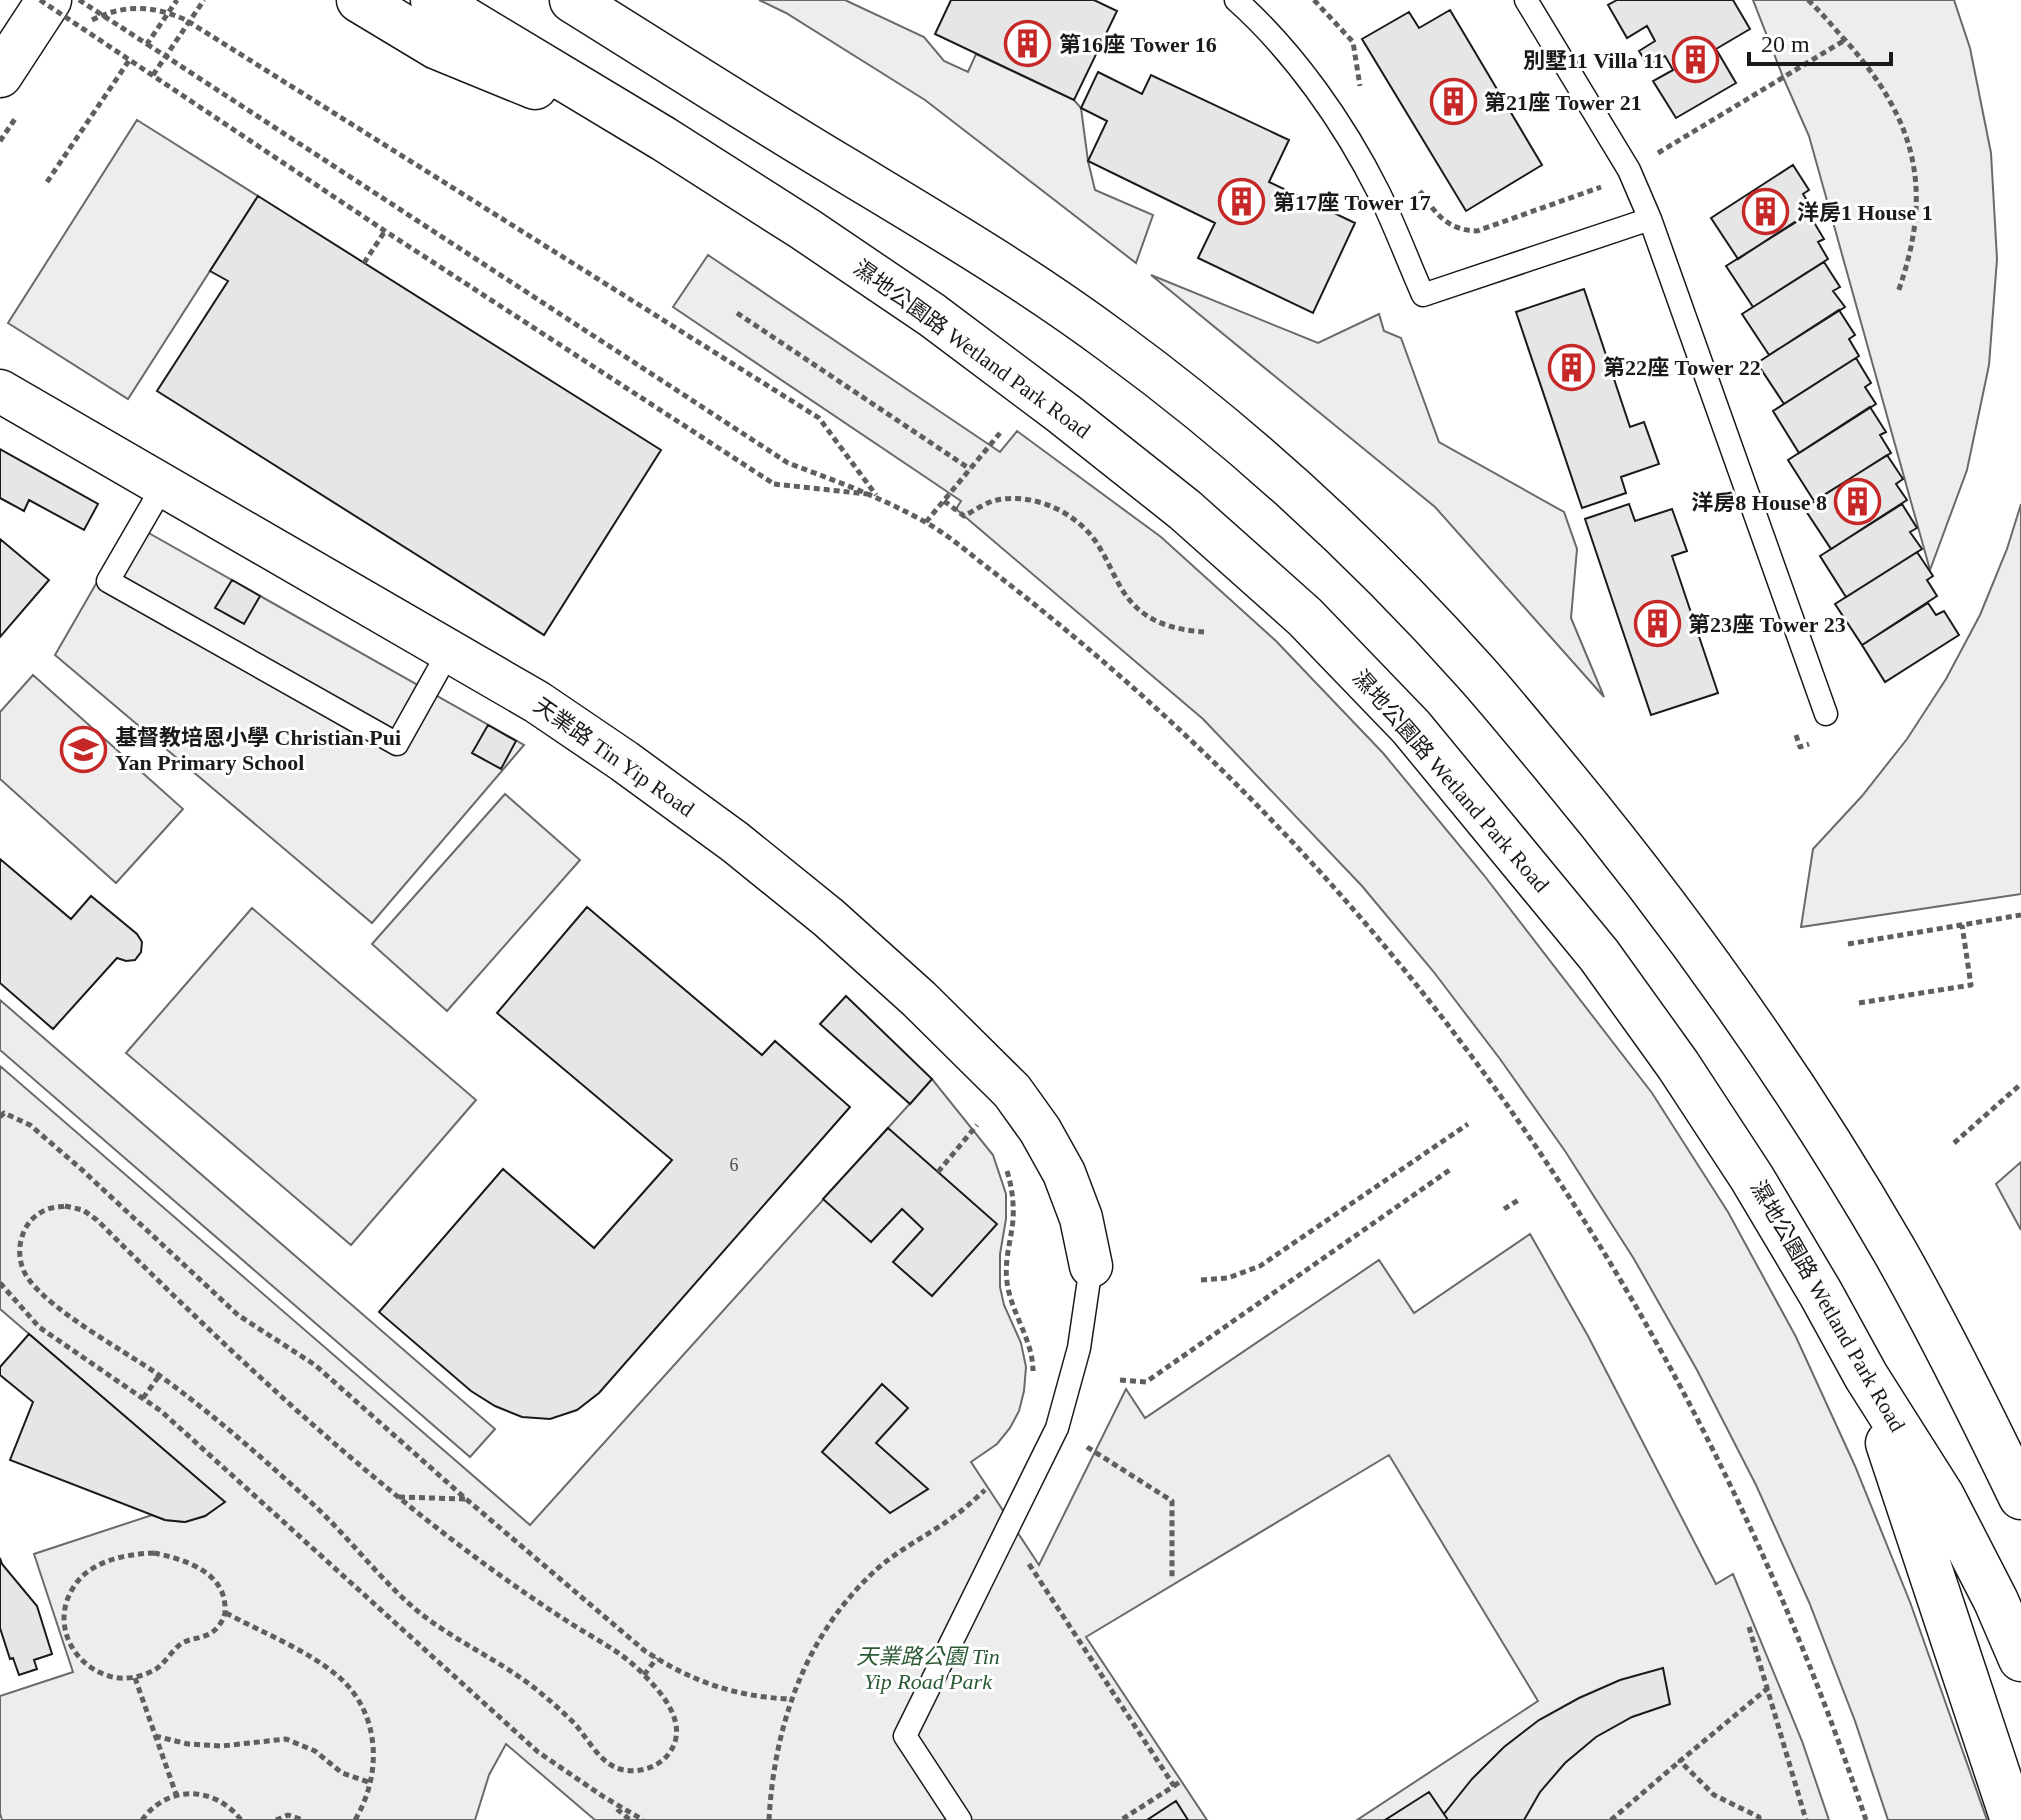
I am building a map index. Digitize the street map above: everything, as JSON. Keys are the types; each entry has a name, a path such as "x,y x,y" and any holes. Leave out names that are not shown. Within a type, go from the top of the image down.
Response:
{"main road":[{"path":"359,0 437,47 664,139"},
{"name":"濕地公園路 Wetland Park Road","path":"433,0 664,139 932,315 1185,510 1305,617 1411,727 1599,955 1678,1065 1752,1178 1866,1376 1942,1496 1996,1601 2021,1659"},
{"path":"572,0 980,250 1114,343 1242,444 1362,554 1475,671 1570,785 1666,905 1748,1018 1824,1134 1895,1252 1962,1375 2021,1497"},
{"path":"0,75 63,15"},
{"path":"1866,1376 2013,1820"}],"street":[{"name":"天業路 Tin Yip Road","path":"0,391 549,710 735,842 829,918 969,1047 1012,1091 1040,1130 1064,1173 1081,1218 1091,1266"}],"lane":[{"path":"1236,0 1292,61 1339,125 1379,192 1423,295 1650,219"},
{"path":"1526,0 1629,170 1650,219 1826,714"},
{"path":"163,486 108,581 397,744 449,651"},
{"path":"960,1820 905,1736 1057,1428 1079,1348 1091,1266"}],"path":[{"path":"40,0 385,231 774,484 876,495"},
{"path":"79,0 788,463 876,495 926,522 1087,647 1192,741 1345,900 1416,984 1547,1162 1615,1270 1678,1380 1730,1480 1789,1610 1836,1728 1866,1820"},
{"path":"147,44 177,0"},
{"path":"153,75 204,0"},
{"path":"1314,0 1353,42 1360,87"},
{"path":"1808,0 1873,72 1891,100 1904,130 1913,162 1917,196 1916,228 1898,292"},
{"path":"63,15 130,8 158,10 186,20 819,418 876,495"},
{"path":"1418,186 1440,219 1449,226 1463,231 1477,231 1598,188 1845,40"},
{"path":"47,182 130,59"},
{"path":"0,141 16,117"},
{"path":"364,263 385,231"},
{"path":"737,313 970,469"},
{"path":"926,522 1000,433"},
{"path":"944,501 964,516 995,500 1020,498 1044,503 1067,513 1100,547 1121,590 1137,608 1157,622 1180,630 1204,632"},
{"path":"1848,944 2021,915"},
{"path":"1859,1003 1971,985 1962,925"},
{"path":"1954,1143 2021,1084"},
{"path":"0,1117 4,1113 30,1125 238,1315 315,1365 466,1499 657,1658 699,1682 729,1692 759,1698 791,1699"},
{"path":"968,1114 984,1134"},
{"path":"1201,1280 1228,1278 1260,1266 1468,1124"},
{"path":"938,1172 977,1125"},
{"path":"1003,1162 1013,1193 1013,1220 1006,1270 1008,1286 1028,1342 1032,1380"},
{"path":"1120,1380 1146,1382 1451,1169"},
{"path":"1504,1209 1520,1199"},
{"path":"65,1206 83,1210 97,1220 270,1387 399,1497 540,1603 610,1646 644,1675 672,1710 678,1727 675,1743 666,1758 652,1767 635,1771 619,1769 603,1760 574,1723 540,1692 457,1640 417,1610 381,1576 348,1537 257,1452 159,1376 56,1305 31,1283 22,1268 19,1251 23,1233 32,1219 48,1209 65,1206"},
{"path":"0,1283 39,1327 161,1411 538,1752 643,1820"},
{"path":"143,1398 159,1376"},
{"path":"1086,1447 1172,1501 1172,1578"},
{"path":"769,1820 777,1750 791,1699 816,1646 843,1606 876,1570 915,1540 957,1515 988,1488"},
{"path":"399,1497 466,1499"},
{"path":"154,1553 176,1557 198,1567 216,1581 225,1595 226,1613 217,1628 204,1638 184,1643 156,1669 135,1678 112,1678 90,1669 74,1653 65,1632 65,1609 73,1588 89,1572 109,1560 131,1554 154,1553"},
{"path":"1033,1556 1028,1565 1174,1786"},
{"path":"226,1613 323,1665 355,1695 366,1715 374,1759 371,1783 355,1820"},
{"path":"1749,1627 1806,1820"},
{"path":"644,1675 657,1658"},
{"path":"135,1678 176,1794"},
{"path":"1611,1820 1768,1688"},
{"path":"155,1736 188,1744 222,1746 286,1739 315,1751 342,1773 371,1783"},
{"path":"1680,1761 1714,1795 1759,1817 1759,1820"},
{"path":"1121,1820 1181,1781"},
{"path":"142,1820 158,1803 176,1794 196,1792 215,1797 232,1808 241,1820"},
{"path":"604,1797 630,1820"},
{"path":"276,1820 288,1815 303,1820"}],"shaded area":[{"path":"759,0 845,0 924,37 944,61 968,72 976,54 1074,100 1081,108 1095,190 1153,215 1136,263 925,100 786,13"},
{"path":"1753,0 1954,0 1970,48 1991,153 1997,259 1989,365 1967,470 1930,570 1809,136"},
{"path":"137,120 258,196 128,399 8,323"},
{"path":"708,255 1000,452 1017,431 1161,537 1276,641 1383,753 1483,874 1652,1093 1728,1212 1796,1337 1855,1466 1910,1602 1987,1820 1888,1820 1855,1721 1809,1602 1756,1485 1697,1370 1634,1259 1565,1151 1433,971 1362,886 1203,719 956,509 961,501 673,307"},
{"path":"1151,275 1318,343 1379,314 1384,331 1401,338 1439,442 1564,512 1577,549 1571,618 1604,697 1435,507"},
{"path":"2021,504 2021,894 1801,927 1813,849 1862,796 1907,739 1946,679 1980,615 2007,549"},
{"path":"131,523 524,745 372,923 55,655"},
{"path":"33,675 183,809 116,883 0,779 0,712"},
{"path":"505,794 580,860 447,1011 372,944"},
{"path":"252,908 476,1100 351,1245 126,1053"},
{"path":"0,1000 495,1429 470,1457 0,1050"},
{"path":"0,1066 530,1525 932,1079 993,1155 1006,1194 1000,1287 1004,1305 1021,1343 1026,1367 1024,1391 1019,1411 1010,1428 997,1444 971,1462 1039,1565 1126,1389 1145,1418 1379,1260 1414,1313 1530,1234 1588,1336 1716,1584 1733,1574 1802,1741 1829,1820 1357,1820 1538,1701 1389,1455 1086,1637 1207,1820 595,1820 506,1744 489,1775 475,1820 2,1820 0,1696 73,1672 34,1554 152,1515 185,1522 205,1516 224,1502 0,1309"},
{"path":"2021,1162 2021,1230 1996,1184"}],"building":[{"name":"第16座 Tower 16","path":"951,0 1094,0 1117,11 1074,100 935,34"},
{"name":"別墅11 Villa 11","path":"1617,0 1733,0 1750,29 1716,49 1736,83 1676,118 1653,81 1673,70 1665,56 1648,65 1639,51 1655,41 1647,26 1627,38 1608,5"},
{"name":"第21座 Tower 21","path":"1450,10 1542,165 1466,211 1362,39 1409,12 1419,28"},
{"name":"第17座 Tower 17","path":"1098,72 1142,94 1151,75 1289,140 1269,182 1355,223 1313,313 1198,258 1215,223 1088,161 1107,121 1081,108"},
{"name":"洋房1 House 1","path":"1793,165 1809,190 1803,194 1813,210 1738,259 1711,218"},
{"path":"258,196 661,450 544,635 157,391 228,281 210,271"},
{"path":"1809,214 1824,239 1818,242 1828,259 1753,307 1726,266"},
{"path":"1824,262 1840,287 1833,291 1845,307 1769,355 1742,314"},
{"name":"第22座 Tower 22","path":"1584,289 1630,427 1644,422 1659,464 1621,477 1626,493 1582,508 1516,312"},
{"path":"1839,310 1855,335 1849,339 1859,356 1784,404 1757,363"},
{"path":"1856,358 1871,383 1865,387 1876,404 1799,453 1773,411"},
{"path":"1870,407 1886,432 1880,435 1891,453 1814,501 1788,460"},
{"path":"0,449 98,504 84,530 29,500 24,511 0,498"},
{"name":"洋房8 House 8","path":"1887,455 1903,479 1896,484 1907,500 1831,549 1804,508"},
{"name":"第23座 Tower 23","path":"1629,504 1635,521 1672,509 1687,551 1672,556 1718,693 1651,715 1585,519"},
{"path":"1902,504 1917,528 1910,532 1922,549 1846,597 1820,556"},
{"path":"0,539 49,580 0,637"},
{"path":"1917,552 1933,576 1927,580 1937,596 1862,645 1835,604"},
{"path":"232,580 260,596 244,624 215,608"},
{"path":"1928,603 1936,615 1944,611 1959,635 1885,682 1862,645"},
{"path":"488,725 516,741 501,769 472,753"},
{"path":"0,859 71,919 91,896 137,934 142,942 141,952 135,960 117,958 53,1029 0,983"},
{"path":"587,907 762,1055 775,1041 850,1107 599,1393 577,1410 550,1419 522,1417 495,1406 471,1391 379,1312 503,1169 594,1248 672,1160 497,1013"},
{"path":"846,996 932,1079 910,1104 820,1024"},
{"path":"888,1128 997,1224 932,1296 893,1262 923,1229 902,1209 871,1242 823,1199"},
{"path":"29,1334 225,1502 205,1516 185,1522 165,1520 10,1460 33,1402 0,1375 0,1367"},
{"path":"882,1384 908,1408 876,1443 928,1489 890,1513 822,1452"},
{"path":"0,1558 37,1606 52,1654 34,1660 37,1669 19,1675 0,1628"},
{"path":"1663,1668 1670,1704 1632,1717 1596,1737 1565,1763 1540,1792 1524,1820 1448,1820 1444,1814 1472,1779 1504,1747 1539,1720 1620,1680"},
{"path":"1429,1792 1448,1820 1385,1820"},
{"path":"1176,1801 1188,1820 1147,1820"}],"place":[{"name":"第16座 Tower 16","path":"1028,44"},
{"name":"別墅11 Villa 11","path":"1695,60"},
{"name":"第21座 Tower 21","path":"1453,102"},
{"name":"第17座 Tower 17","path":"1242,202"},
{"name":"洋房1 House 1","path":"1766,212"},
{"name":"第22座 Tower 22","path":"1572,367"},
{"name":"洋房8 House 8","path":"1858,502"},
{"name":"第23座 Tower 23","path":"1657,624"},
{"name":"基督教培恩小學 Christian Pui Yan Primary School","path":"84,750"}],"park label":[{"name":"天業路公園 Tin Yip Road Park","path":"928,1668"}]}
